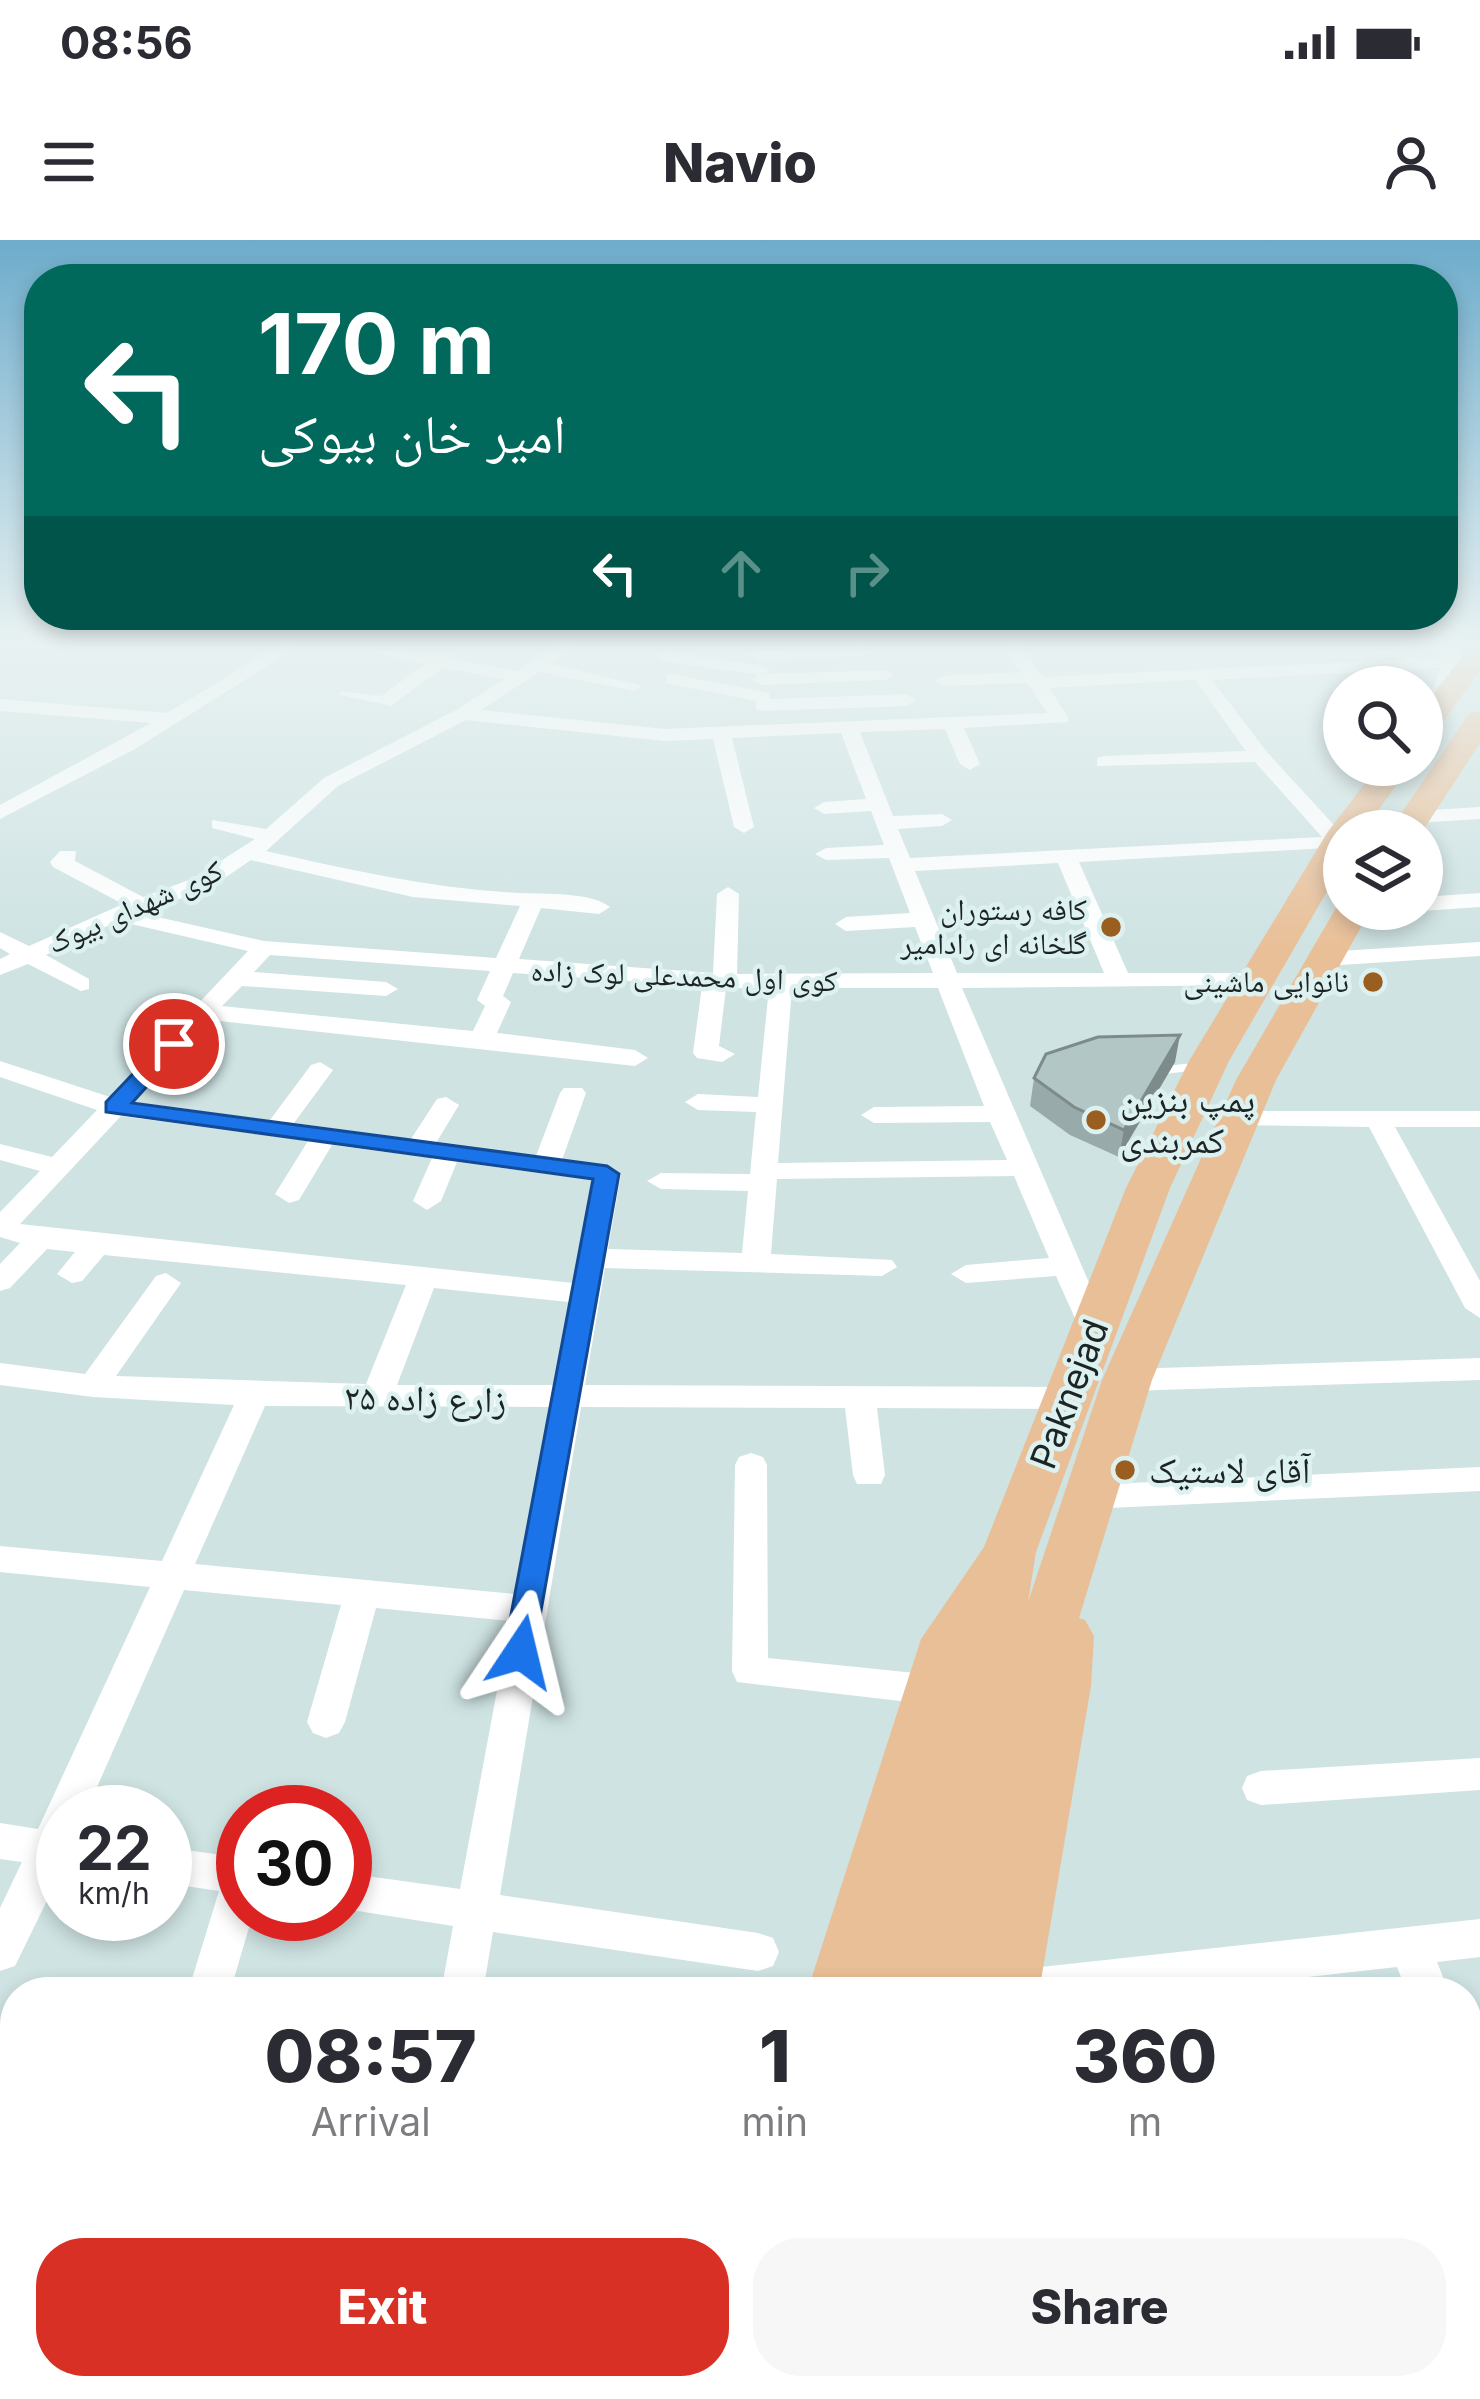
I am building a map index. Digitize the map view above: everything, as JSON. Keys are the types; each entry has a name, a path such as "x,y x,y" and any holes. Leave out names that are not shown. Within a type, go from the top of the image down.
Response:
{"main road":[{"path":"1419,810 1462,747"},
{"name":"Paknejad","path":"1361,810 1379,786"},
{"name":"Paknejad","path":"890,1977 995,1630 1011,1544 1151,1182 1209,1061 1323,867"},
{"name":"Paknejad","path":"949,1977 1041,1640 1127,1380 1239,1118 1341,930"},
{"path":"846,1977 950,1639 1011,1544"},
{"path":"1008,1977 1062,1687 1069,1566"}],"street":[{"path":"0,813 120,747"},
{"name":"کوی شهدای بیوک","path":"0,968 115,914 202,883 269,836 332,782 400,747"},
{"path":"724,747 744,827"},
{"path":"856,747 1000,1114 1094,1329"},
{"path":"963,747 970,764"},
{"path":"1252,747 1323,817"},
{"path":"1104,762 1260,757"},
{"path":"824,808 942,820"},
{"path":"1443,819 1480,813"},
{"path":"219,824 269,836"},
{"path":"826,854 1066,856 1323,836"},
{"path":"247,853 413,890 598,908"},
{"path":"68,856 61,862 142,904"},
{"path":"1066,856 1119,980"},
{"path":"722,1054 706,1053 720,981 728,894"},
{"path":"482,1039 499,1002 489,1000 534,899"},
{"path":"1443,903 1480,900"},
{"name":"کوی اول محمدعلی لوک زاده","path":"115,914 264,948 720,981 1257,980"},
{"path":"846,923 927,920"},
{"path":"81,930 121,944"},
{"path":"0,939 81,984"},
{"path":"264,948 0,1228 40,1239 585,1294"},
{"path":"1325,959 1480,949"},
{"path":"756,1259 781,982"},
{"path":"185,988 482,1039 635,1058"},
{"path":"220,995 386,989"},
{"path":"0,1070 115,1107 607,1174 464,1977"},
{"path":"277,1129 320,1070"},
{"path":"546,1166 573,1093"},
{"path":"698,1102 770,1105"},
{"path":"427,1201 446,1105"},
{"path":"146,1139 166,1114"},
{"path":"874,1115 1000,1114"},
{"path":"1239,1118 1480,1119"},
{"path":"1378,1119 1470,1267 1480,1308"},
{"path":"289,1194 324,1136"},
{"path":"0,1152 58,1167"},
{"path":"661,1181 1023,1168"},
{"path":"0,1281 40,1239"},
{"path":"72,1274 96,1245"},
{"path":"592,1258 756,1259 882,1267"},
{"path":"966,1274 1066,1266"},
{"path":"377,1397 423,1279"},
{"path":"93,1386 166,1283"},
{"path":"1127,1380 1480,1370"},
{"name":"زارع زاده ۲۵","path":"0,1374 93,1386 254,1395 566,1400 1067,1398"},
{"path":"80,1785 254,1395"},
{"path":"860,1399 869,1475"},
{"path":"751,1465 750,1671 935,1690"},
{"path":"1087,1497 1480,1479"},
{"path":"0,1559 361,1597 528,1609"},
{"path":"326,1722 361,1597"},
{"path":"1261,1788 1480,1774"},
{"path":"0,1841 36,1836"},
{"path":"0,1952 36,1880"},
{"path":"372,1895 758,1952"},
{"path":"1197,1977 1480,1938"},
{"path":"213,1977 224,1941"},
{"path":"1409,1946 1422,1977"}],"lane":[{"path":"1132,1073 1180,1072 1209,1061"},
{"path":"1094,1125 1135,1153 1151,1182"}],"building":[{"path":"1180,1035 1124,1130 1074,1107 1034,1078 1046,1054 1098,1037"}],"place":[{"name":"کافه رستوران گلخانه ای رادامیر","path":"1111,927"},
{"name":"نانوایی ماشینی","path":"1373,982"},
{"name":"پمپ بنزین کمربندی","path":"1096,1120"},
{"name":"آقای لاستیک","path":"1125,1470"}],"route":[{"path":"174,1044 115,1107 607,1174 521,1652"}]}
